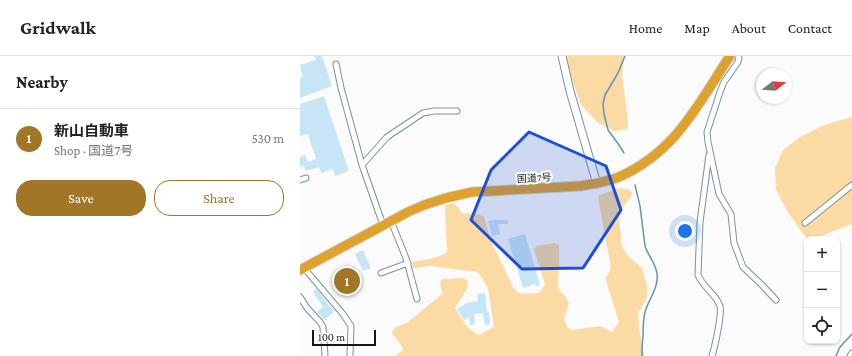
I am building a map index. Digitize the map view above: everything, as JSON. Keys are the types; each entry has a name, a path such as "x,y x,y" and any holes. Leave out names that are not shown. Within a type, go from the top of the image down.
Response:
{"highway":[{"name":"国道7号","path":"302,269 387,223 424,205 446,198 472,192 597,184 618,177 652,158 668,144 690,118 730,56"}],"street":[{"path":"562,56 570,92 597,184"},
{"path":"738,56 738,62 724,82 707,132 719,194 731,214 734,243 743,267 776,300"},
{"path":"336,64 362,165 387,223 408,264 417,298"},
{"path":"362,165 387,136 423,113 434,111 457,111"},
{"path":"710,150 700,222 698,275 700,280 717,300 720,307 720,320 712,356"},
{"path":"300,180 306,178"},
{"path":"805,223 852,185"},
{"path":"381,273 408,264"},
{"path":"302,269 340,310 351,326 350,356"},
{"path":"300,297 323,327 325,356"}],"highlighted area":[{"path":"529,132 606,166 621,210 583,268 522,269 471,220 491,170"}],"shaded area":[{"path":"566,56 624,56 622,75 628,129 614,131 597,122 581,105"},
{"path":"852,117 852,224 821,236 805,236 789,214 776,190 775,168 783,150 800,137 824,125"},
{"path":"620,188 629,190 633,193 622,209 619,220 621,244 627,255 642,268 647,285 647,298 638,314 644,356 395,356 403,350 403,348 392,333 394,328 408,322 442,294 440,283 442,279 463,278 468,281 467,289 455,308 471,330 479,335 494,327 488,288 477,272 431,266 413,268 412,265 413,262 436,257 447,252 445,205 453,203 462,213 478,214 484,217 491,241 514,289 521,294 539,293 545,284 534,249 537,246 555,243 559,245 558,283 559,290 566,297 569,303 564,319 567,327 572,330 601,326 612,332 619,322 605,278 611,268 598,198 599,195"}],"building":[{"path":"314,56 322,56 332,86 300,98 300,78 303,77 300,65 316,60"},
{"path":"324,96 349,171 335,176 333,169 321,173 319,167 306,171 304,166 300,167 300,157 305,155 308,162 316,159 308,134 300,136 300,104"},
{"path":"508,220 508,224 498,224 500,234 492,236 488,221"},
{"path":"525,234 540,285 536,286 535,284 523,288 508,239"},
{"path":"363,250 371,268 363,271 355,254"},
{"path":"354,266 361,279 352,284 344,272"},
{"path":"316,289 334,312 324,320 317,312 323,307 313,292"},
{"path":"485,293 490,324 485,325 483,313 474,314 475,324 470,325 469,317 464,320 457,309 467,303 478,301 477,294"}],"waterway":[{"path":"624,153 608,130 603,104 605,95 618,73 625,56"},
{"path":"635,185 640,206 645,246 655,266 657,274 653,294 646,307 644,315 642,356"},
{"path":"836,356 840,347 852,334"}],"place":[{"name":"新山自動車","path":"347,281"}]}
